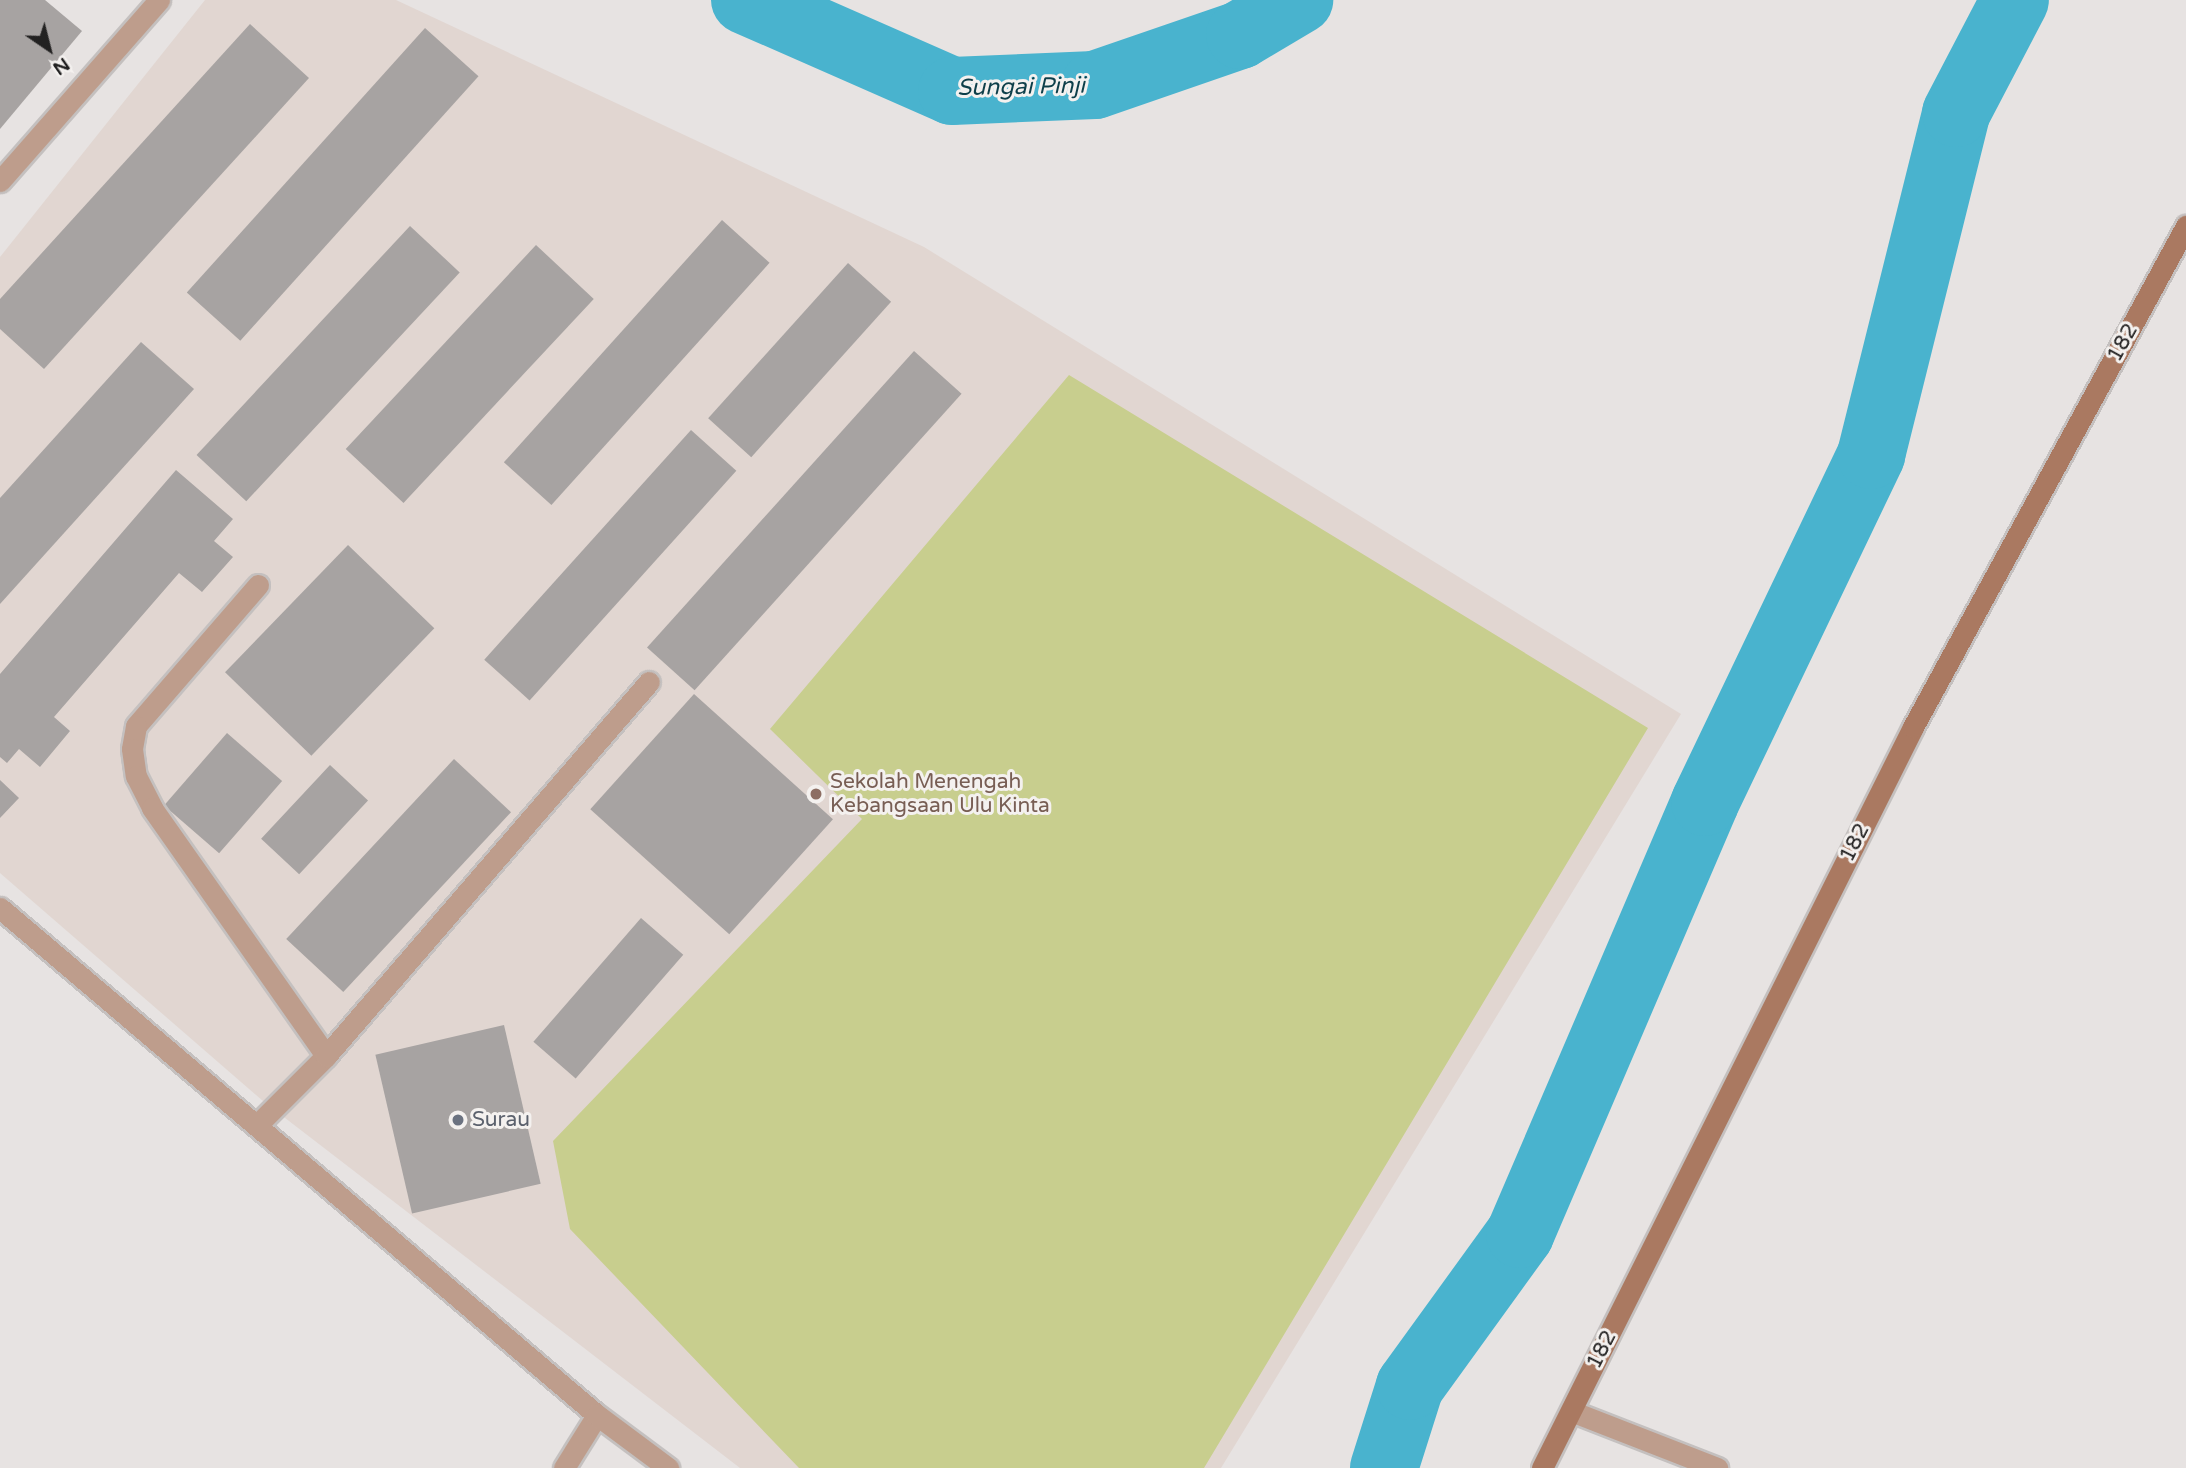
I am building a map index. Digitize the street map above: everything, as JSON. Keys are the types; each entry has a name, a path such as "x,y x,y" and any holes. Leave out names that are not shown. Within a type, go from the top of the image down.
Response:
{"street":[{"path":"0,181 159,0"},
{"name":"182","path":"1542,1468 1913,727 2186,226"},
{"path":"258,585 206,640 136,726 132,749 136,776 152,807 326,1056"},
{"path":"257,1125 326,1056 649,682"},
{"path":"0,908 597,1415 668,1468"},
{"path":"1571,1411 1717,1468"},
{"path":"564,1468 597,1415"}],"shaded area":[{"name":"Sekolah Menengah Kebangsaan Ulu Kinta","path":"205,0 396,0 924,247 1681,714 1221,1468 740,1468 263,1101 0,873 0,257"}],"green space":[{"path":"1069,375 1648,728 1204,1468 799,1468 570,1229 553,1141 862,819 770,729"}],"building":[{"path":"0,0 45,0 82,31 0,129"},
{"path":"250,24 309,78 44,369 0,329 0,299"},
{"path":"425,28 479,76 240,341 187,293"},
{"path":"722,220 770,263 551,505 504,462"},
{"path":"410,226 460,272 246,501 197,455"},
{"path":"536,245 594,299 403,503 346,449"},
{"path":"848,263 891,302 751,457 708,418"},
{"path":"141,342 194,389 0,604 0,498"},
{"path":"914,351 962,394 695,690 647,648"},
{"path":"691,430 736,471 530,700 484,660"},
{"path":"176,470 233,519 214,541 233,557 202,592 179,573 54,717 70,731 40,767 19,749 7,763 0,757 0,674"},
{"path":"348,545 434,628 311,756 225,672"},
{"path":"694,694 833,819 729,934 590,809"},
{"path":"227,733 282,781 219,853 164,805"},
{"path":"454,759 511,812 343,992 286,939"},
{"path":"330,765 368,800 299,874 261,839"},
{"path":"0,780 19,798 0,818"},
{"path":"641,918 683,955 576,1079 533,1042"},
{"name":"Surau","path":"504,1025 541,1184 412,1214 375,1055"}],"waterway":[{"name":"Sungai Pinji","path":"745,0 952,91 1095,85 1240,35 1299,0"},
{"path":"1384,1468 1410,1386 1520,1234 1705,802 1871,455 1956,113 2015,0"}],"place":[{"name":"Sekolah Menengah Kebangsaan Ulu Kinta","path":"816,794"},
{"name":"Surau","path":"458,1120"}]}
